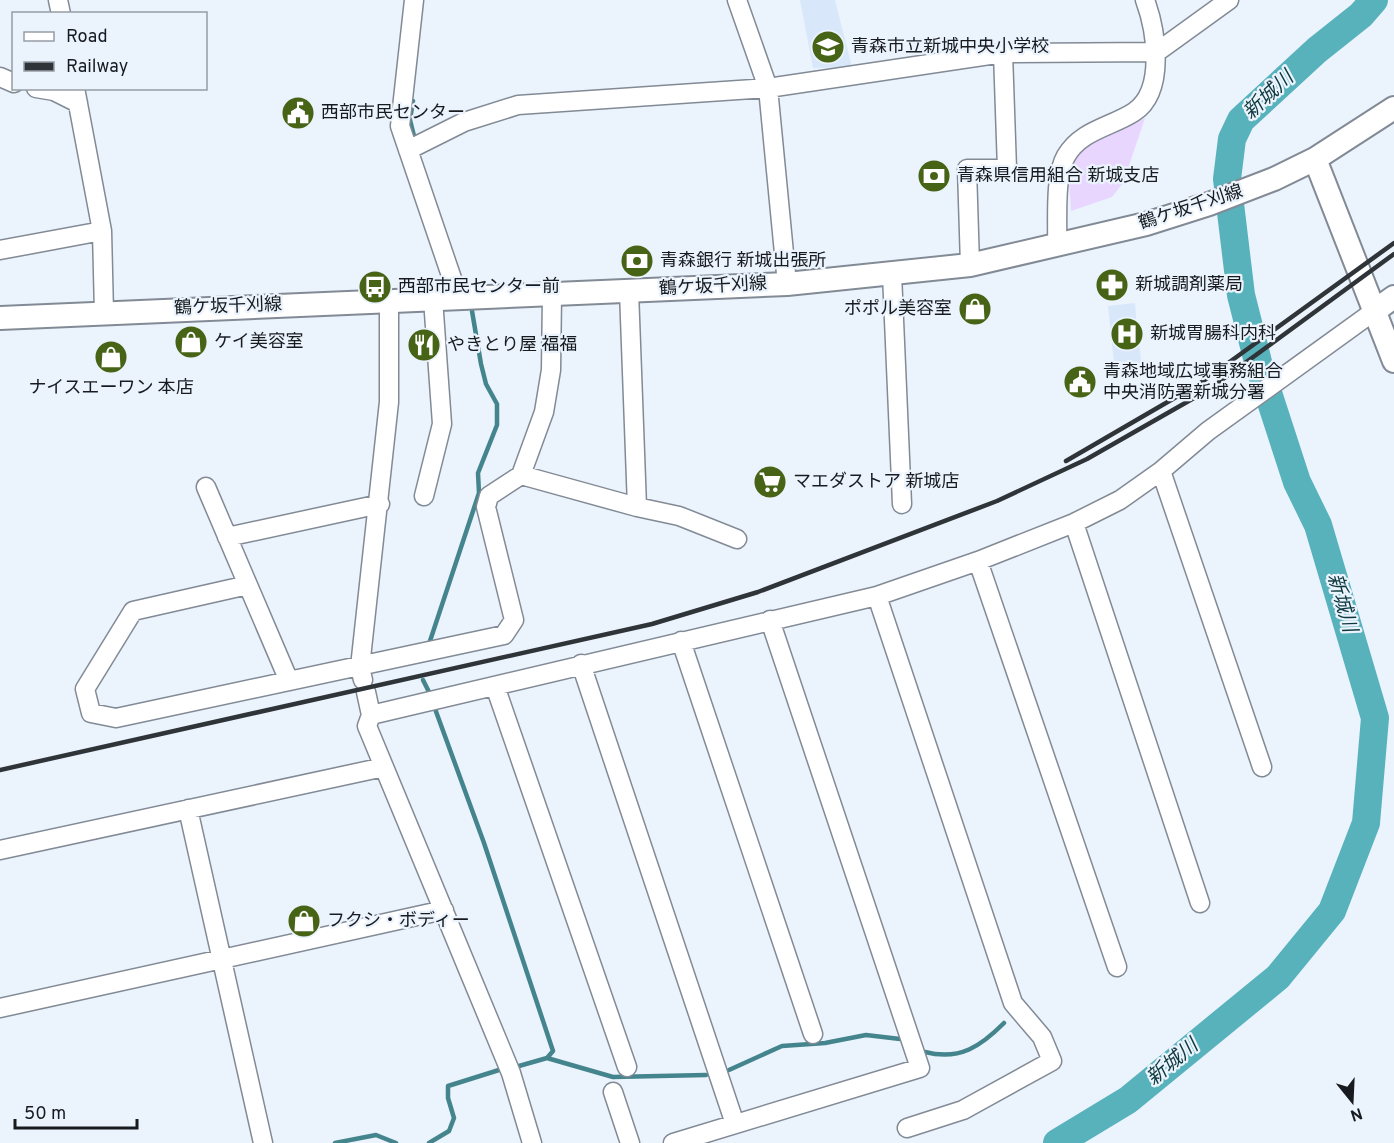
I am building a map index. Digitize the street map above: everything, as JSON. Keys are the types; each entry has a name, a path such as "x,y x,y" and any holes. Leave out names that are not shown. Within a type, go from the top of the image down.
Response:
{"main road":[{"name":"鶴ケ坂千刈線","path":"0,318 787,284 970,265 1146,224 1274,179 1315,159 1394,108"},
{"path":"1315,159 1394,361"},
{"path":"1374,312 1394,297"}],"street":[{"path":"414,0 400,126 459,299"},
{"path":"737,0 768,88 787,284"},
{"path":"1057,246 1060,168 1066,155 1086,135 1135,112 1145,102 1152,85 1157,52 1145,0"},
{"path":"408,150 464,122 518,105 768,88 1003,53 1157,52 1229,0"},
{"path":"970,265 967,169 1007,169 1003,53"},
{"path":"48,90 77,96 102,231 104,313"},
{"path":"0,250 102,231"},
{"path":"892,274 902,504"},
{"path":"629,291 637,507"},
{"path":"248,585 133,611 85,689 91,713 116,718 289,681 363,679 504,635 514,620 486,507 489,496 521,475 544,412 551,370 552,295"},
{"path":"424,496 442,424 433,299"},
{"path":"389,300 389,402 363,679 370,715 367,726 511,1073 532,1143"},
{"path":"370,715 770,620 877,597 978,561 1074,523 1120,500 1161,471 1208,431 1374,312"},
{"path":"1161,471 1262,767"},
{"path":"521,475 637,507 679,516 737,539"},
{"path":"206,487 289,681"},
{"path":"227,537 380,504"},
{"path":"1074,523 1200,903"},
{"path":"978,561 1116,968"},
{"path":"877,597 1013,1003 1042,1037 1052,1061 963,1110 907,1128"},
{"path":"673,1143 920,1068 770,620"},
{"path":"681,641 813,1034"},
{"path":"581,664 735,1124"},
{"path":"495,686 627,1067"},
{"path":"0,850 384,767"},
{"path":"188,809 263,1143"},
{"path":"0,1008 444,910"},
{"path":"613,1092 630,1143"}],"shaded area":[{"name":"青森市立新城中央小学校","path":"800,0 835,0 852,67 813,68"},
{"path":"1145,118 1123,183 1112,197 1071,211 1070,173 1073,161 1080,152 1100,138"},
{"name":"新城胃腸科内科","path":"1135,303 1137,328 1143,328 1144,339 1139,340 1142,370 1115,372 1108,306"}],"waterway":[{"name":"新城川","path":"1057,1143 1128,1100 1278,977 1332,911 1366,823 1375,718 1318,525 1297,482 1258,362 1241,295 1227,179 1232,139 1241,120 1317,50 1361,15 1374,0"},
{"path":"413,101 410,120 414,136"},
{"path":"430,641 479,493 478,473 497,425 497,404 486,384 472,311"},
{"path":"423,680 429,692"},
{"path":"434,706 484,843 553,1051 547,1058 519,1066"},
{"path":"925,1052 949,1054 969,1050 1004,1023"},
{"path":"729,1070 782,1046 825,1043 866,1035 900,1039"},
{"path":"547,1058 613,1077 706,1075"},
{"path":"429,1143 449,1131 454,1118 448,1098 448,1086 499,1070"},
{"path":"335,1143 376,1135 396,1143"}],"railway":[{"path":"1066,461 1202,382 1394,243"},
{"path":"0,770 652,624 758,592 997,501 1087,459 1208,390 1394,254"}],"place":[{"name":"青森市立新城中央小学校","path":"828,47"},
{"name":"西部市民センター","path":"298,113"},
{"name":"青森県信用組合 新城支店","path":"934,176"},
{"name":"青森銀行 新城出張所","path":"637,261"},
{"name":"新城調剤薬局","path":"1112,285"},
{"name":"西部市民センター前","path":"375,287"},
{"name":"ポポル美容室","path":"975,309"},
{"name":"新城胃腸科内科","path":"1127,334"},
{"name":"ケイ美容室","path":"191,342"},
{"name":"やきとり屋 福福","path":"424,345"},
{"name":"ナイスエーワン 本店","path":"111,357"},
{"name":"青森地域広域事務組合 中央消防署新城分署","path":"1080,382"},
{"name":"マエダストア 新城店","path":"770,482"},
{"name":"フクシ・ボディー","path":"304,921"}]}
